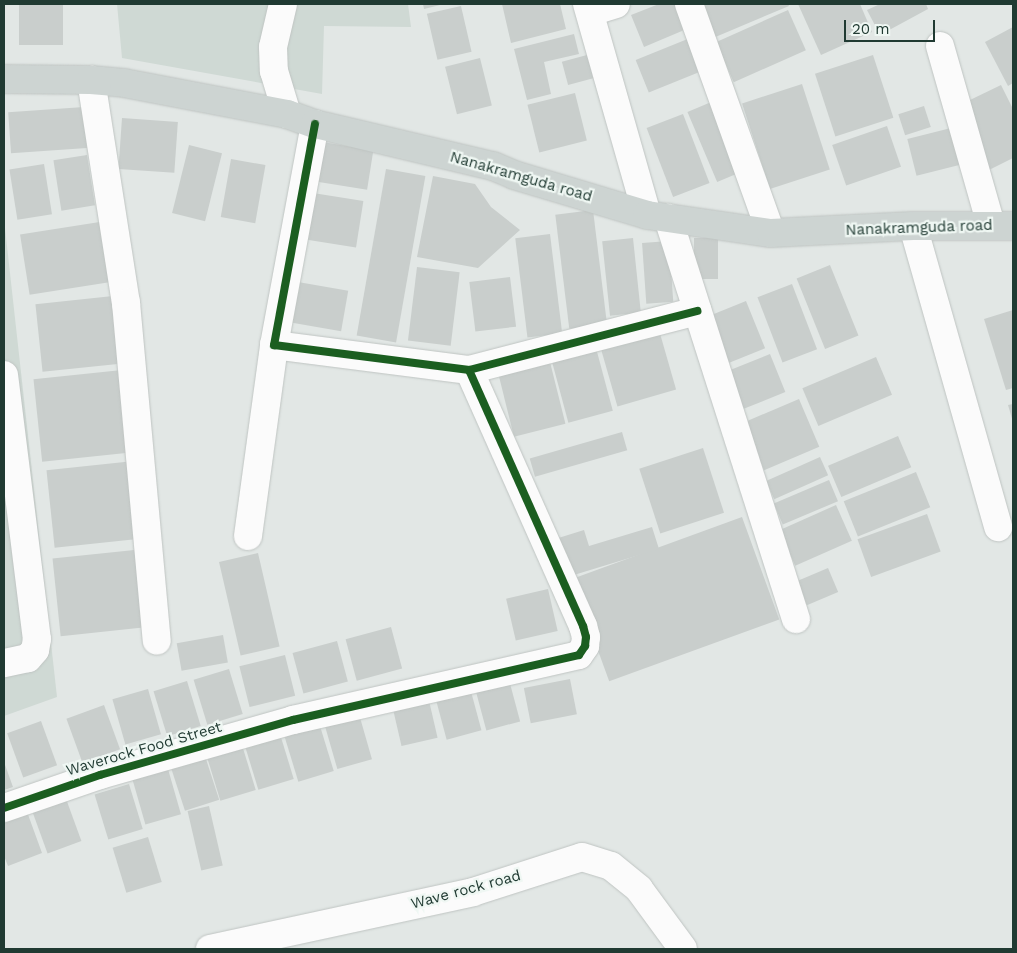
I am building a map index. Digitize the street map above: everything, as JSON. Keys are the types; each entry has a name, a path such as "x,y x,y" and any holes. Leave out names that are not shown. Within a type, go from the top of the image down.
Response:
{"main road":[{"name":"Nanakramguda road","path":"4,79 91,80 124,83 287,114 315,124 493,166 514,175 658,216 771,233 913,226 1002,225"}],"street":[{"path":"283,4 273,47 274,71 287,114"},
{"path":"616,4 589,8 658,216 696,311 796,619"},
{"path":"689,4 771,233"},
{"path":"940,46 1002,225"},
{"path":"91,80 126,304 157,641"},
{"path":"248,536 274,345 315,124"},
{"path":"913,226 998,527"},
{"path":"274,345 469,370 696,311"},
{"name":"Waverock Food Street","path":"4,808 100,775 293,720 568,660 579,655 585,646 586,637 582,626 469,370"},
{"path":"4,375 37,638 35,650 28,658 4,663"},
{"name":"Wave rock road","path":"210,949 473,892 582,856 611,866 639,889 682,949"}],"shaded area":[{"path":"117,4 408,4 411,27 324,26 322,94 122,58"},
{"path":"4,219 57,697 4,716"}],"building":[{"path":"19,4 63,4 63,45 19,45"},
{"path":"423,4 444,4 424,9"},
{"path":"502,4 560,4 566,29 511,43"},
{"path":"659,4 679,4 689,28 644,47 631,15"},
{"path":"698,4 788,4 789,6 713,38"},
{"path":"798,4 860,4 872,32 821,55"},
{"path":"880,4 926,4 928,9 880,35 867,10"},
{"path":"461,6 472,52 437,60 427,14"},
{"path":"788,10 806,50 734,82 716,42"},
{"path":"1013,27 1013,83 1008,86 985,42"},
{"path":"574,34 579,54 544,62 551,94 527,100 514,49"},
{"path":"695,36 708,68 649,92 636,60"},
{"path":"587,55 593,78 568,85 562,62"},
{"path":"873,55 893,118 835,137 815,74"},
{"path":"480,58 492,106 457,114 445,67"},
{"path":"802,84 830,170 770,189 742,103"},
{"path":"1001,85 1013,109 1013,158 985,172 970,100"},
{"path":"575,93 587,141 539,152 527,105"},
{"path":"716,100 746,170 717,182 687,112"},
{"path":"924,106 931,127 905,135 898,114"},
{"path":"84,107 87,148 11,153 8,112"},
{"path":"683,114 710,183 673,197 647,128"},
{"path":"122,118 178,122 174,173 118,169"},
{"path":"887,126 901,167 846,186 832,145"},
{"path":"951,128 960,165 917,176 907,139"},
{"path":"322,142 373,150 367,190 316,182"},
{"path":"189,145 222,153 205,221 172,213"},
{"path":"87,155 95,205 61,211 53,160"},
{"path":"231,159 265,165 255,223 221,217"},
{"path":"44,164 52,214 17,220 9,169"},
{"path":"386,169 425,176 396,342 357,335"},
{"path":"433,176 475,184 491,207 520,230 478,268 417,257"},
{"path":"313,193 363,201 356,247 306,239"},
{"path":"593,210 607,324 569,329 555,215"},
{"path":"106,221 116,281 30,295 20,235"},
{"path":"550,234 562,333 527,338 515,238"},
{"path":"633,238 641,313 610,316 602,241"},
{"path":"694,238 718,238 718,279 694,279"},
{"path":"669,241 673,302 646,304 642,243"},
{"path":"830,265 858,335 825,349 797,278"},
{"path":"417,267 460,272 451,346 408,340"},
{"path":"510,277 516,327 475,332 469,282"},
{"path":"298,282 348,291 341,331 291,322"},
{"path":"792,284 817,349 783,363 757,297"},
{"path":"113,296 120,364 43,372 35,304"},
{"path":"746,301 765,348 724,365 705,317"},
{"path":"1013,310 1013,388 1006,390 984,319"},
{"path":"659,330 676,390 617,406 600,347"},
{"path":"596,348 613,411 568,423 552,360"},
{"path":"548,354 565,424 514,437 497,367"},
{"path":"770,354 785,392 736,412 721,374"},
{"path":"876,357 892,395 818,426 802,388"},
{"path":"122,370 131,453 42,462 33,379"},
{"path":"799,399 819,447 764,470 744,422"},
{"path":"1013,404 1013,422 1008,405"},
{"path":"622,432 627,450 535,477 530,458"},
{"path":"898,436 911,467 841,497 828,466"},
{"path":"703,448 724,513 660,533 639,469"},
{"path":"820,457 828,475 774,499 766,481"},
{"path":"134,461 142,539 55,548 46,470"},
{"path":"916,472 930,507 858,536 844,501"},
{"path":"829,480 838,501 783,525 774,503"},
{"path":"836,505 852,541 795,566 779,530"},
{"path":"927,514 941,552 871,577 857,539"},
{"path":"742,517 779,619 609,681 572,579"},
{"path":"652,527 659,549 564,578 552,540 584,530 589,546"},
{"path":"144,549 152,627 61,636 53,559"},
{"path":"258,553 280,647 241,656 219,562"},
{"path":"828,568 838,592 807,605 797,581"},
{"path":"548,589 558,631 516,641 506,599"},
{"path":"391,627 402,669 357,681 346,639"},
{"path":"223,635 228,663 182,671 177,643"},
{"path":"337,641 348,682 303,693 293,653"},
{"path":"285,655 295,696 250,707 239,666"},
{"path":"229,669 243,714 207,725 194,680"},
{"path":"508,676 520,721 486,730 474,685"},
{"path":"570,679 577,714 531,723 524,688"},
{"path":"187,681 201,726 167,736 154,691"},
{"path":"469,684 481,730 447,740 434,693"},
{"path":"148,689 161,734 125,744 112,699"},
{"path":"427,692 438,738 402,746 391,700"},
{"path":"104,705 120,749 82,763 66,719"},
{"path":"359,714 372,759 337,769 324,724"},
{"path":"41,721 57,765 23,777 7,733"},
{"path":"320,726 334,771 298,782 285,737"},
{"path":"280,734 294,779 258,790 245,745"},
{"path":"242,745 256,790 220,801 207,756"},
{"path":"205,756 219,800 185,811 171,767"},
{"path":"4,762 13,787 4,790"},
{"path":"168,769 181,814 145,824 132,779"},
{"path":"129,784 143,829 108,839 95,795"},
{"path":"65,796 81,841 48,853 31,808"},
{"path":"209,806 223,865 201,870 188,811"},
{"path":"26,809 42,853 8,866 4,856 4,817"},
{"path":"148,837 162,882 126,893 113,848"}],"cycle path":[{"path":"315,124 274,345 469,370 697,311"},
{"path":"4,808 100,775 293,720 579,655 585,646 586,637 583,626 469,370"}]}
